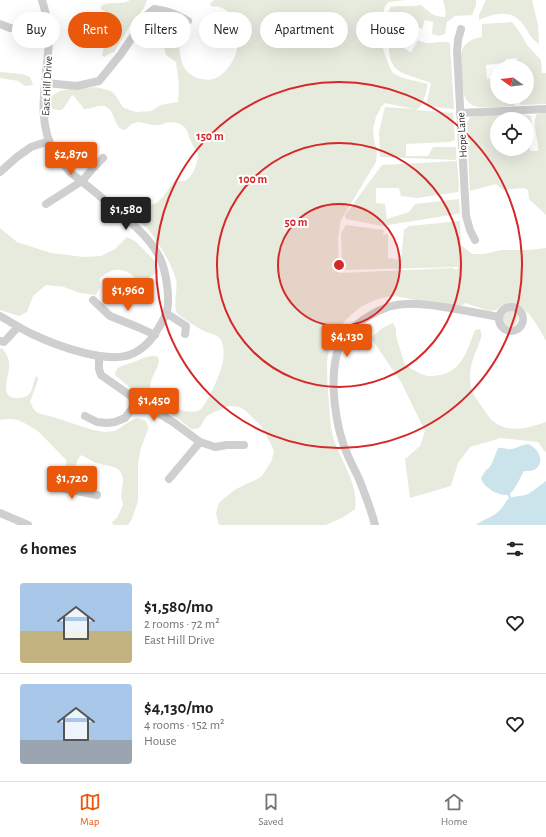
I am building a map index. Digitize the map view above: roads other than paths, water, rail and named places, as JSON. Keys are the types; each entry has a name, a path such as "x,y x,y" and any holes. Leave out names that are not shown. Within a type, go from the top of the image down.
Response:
{"street":[{"name":"East Hill Drive","path":"42,0 45,12"},
{"path":"150,12 154,9 169,12"},
{"path":"0,24 12,28"},
{"name":"Hope Lane","path":"461,29 457,51 466,216 475,240"},
{"path":"46,83 77,86 99,81 130,41"},
{"name":"East Hill Drive","path":"0,316 18,327 49,341 81,352 99,356 123,357 134,354 152,339 166,313 168,299 167,284 160,257 152,245 132,223 70,172 54,152 49,140 44,116 48,48"},
{"path":"460,113 546,109"},
{"path":"0,172 17,157 32,147 49,140"},
{"path":"84,157 94,167"},
{"path":"46,204 82,181 103,158"},
{"path":"93,300 110,316 140,328 154,336"},
{"path":"375,525 366,495 348,457 338,425 335,406 334,370 337,354 342,342 364,319 392,306 404,304 417,303 432,305 499,317"},
{"path":"166,313 186,326 185,334"},
{"path":"0,341 4,342 18,327"},
{"path":"99,356 99,369 101,375 138,401 173,422 200,442 215,447 244,445"},
{"path":"85,416 97,422 115,422 125,418 138,401"},
{"path":"169,479 200,442"},
{"path":"52,486 97,495"},
{"path":"0,513 28,525"}],"water":[{"path":"528,444 538,452 540,456 540,464 538,467 534,470 524,471 516,487 509,495 496,493 488,488 481,478 492,463 498,448 512,449"},
{"path":"546,481 546,525 476,525 502,508 509,498 528,494"}]}
